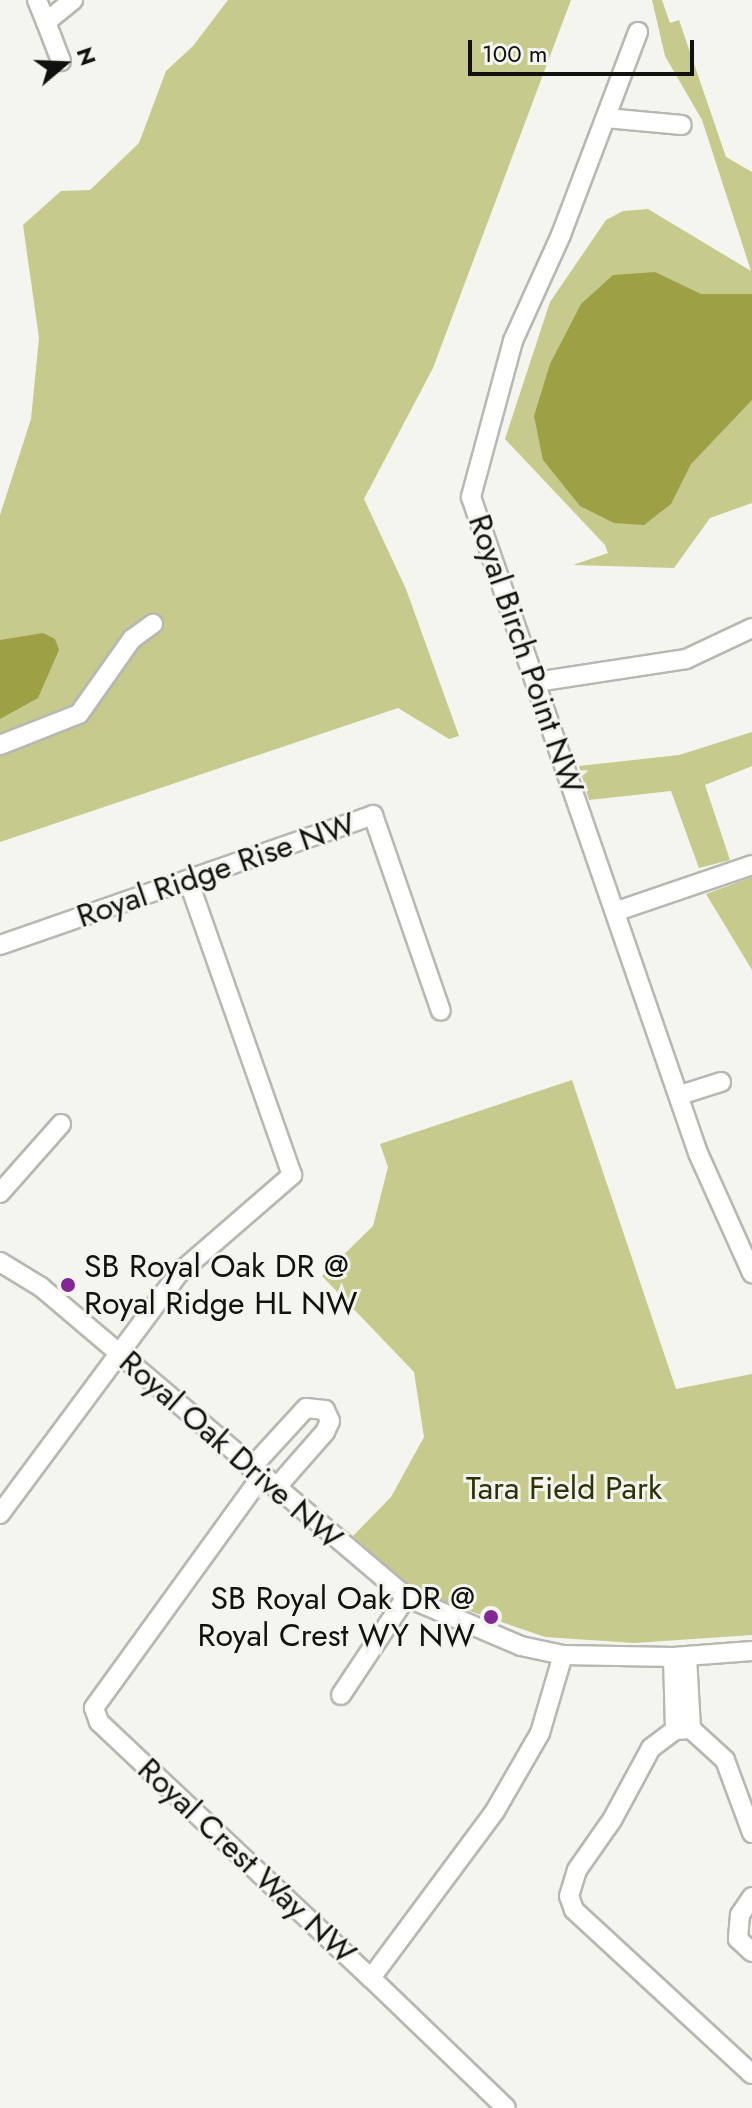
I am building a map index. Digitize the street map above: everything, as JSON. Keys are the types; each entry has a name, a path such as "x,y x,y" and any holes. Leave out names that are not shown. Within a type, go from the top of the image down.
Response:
{"street":[{"path":"37,0 61,61"},
{"path":"46,22 73,0"},
{"name":"Royal Birch Point NW","path":"638,32 606,118 513,341 471,497 617,911 698,1153 752,1273"},
{"path":"606,118 682,125"},
{"path":"0,745 79,714 132,639 153,624"},
{"path":"536,682 686,659 752,628"},
{"name":"Royal Ridge Rise NW","path":"0,945 189,882 373,815 441,1011"},
{"path":"617,911 752,865"},
{"path":"0,1514 179,1273 292,1175 189,882"},
{"path":"680,1095 721,1082"},
{"path":"0,1193 61,1124"},
{"name":"Royal Oak Drive NW","path":"0,1262 41,1287 406,1597 521,1646 563,1655 680,1657 752,1651"},
{"name":"Royal Crest Way NW","path":"263,1478 94,1708 99,1722 371,1978 495,1811 540,1733 563,1655"},
{"path":"341,1695 406,1597"},
{"path":"680,1657 683,1730"},
{"path":"683,1730 725,1760 752,1833"},
{"path":"683,1730 651,1748 612,1820 577,1870 569,1896 574,1910 752,2074"},
{"path":"752,1897 740,1915 738,1939 752,1952"},
{"path":"371,1978 506,2108"}],"green space":[{"path":"228,0 571,0 433,368 364,499 406,589 459,736 449,739 398,708 0,842 0,515 31,419 39,338 23,225 61,191 90,190 139,143 166,71 193,46"},
{"path":"652,0 662,0 670,23 679,20 726,157 752,172 752,503 710,518 674,568 573,565 608,553 605,545 505,439 550,302 606,220 623,211 648,209 751,271 702,120 665,56"},
{"path":"752,732 752,766 705,785 730,860 699,868 671,791 589,800 579,766 679,755"},
{"path":"752,877 752,970 706,894"},
{"name":"Tara Field Park","path":"572,1080 676,1389 752,1374 752,1635 634,1643 545,1637 435,1599 399,1578 353,1536 391,1497 424,1437 414,1372 322,1276 373,1226 388,1167 380,1144"}],"shaded area":[{"path":"655,272 701,294 752,294 752,400 691,464 671,504 644,525 614,523 580,506 543,460 534,416 550,364 581,304 613,275"},
{"path":"43,633 55,639 59,650 38,698 0,719 0,640"}],"place":[{"name":"SB Royal Oak DR @ Royal Ridge HL NW","path":"68,1285"},
{"name":"SB Royal Oak DR @ Royal Crest WY NW","path":"491,1617"}]}
